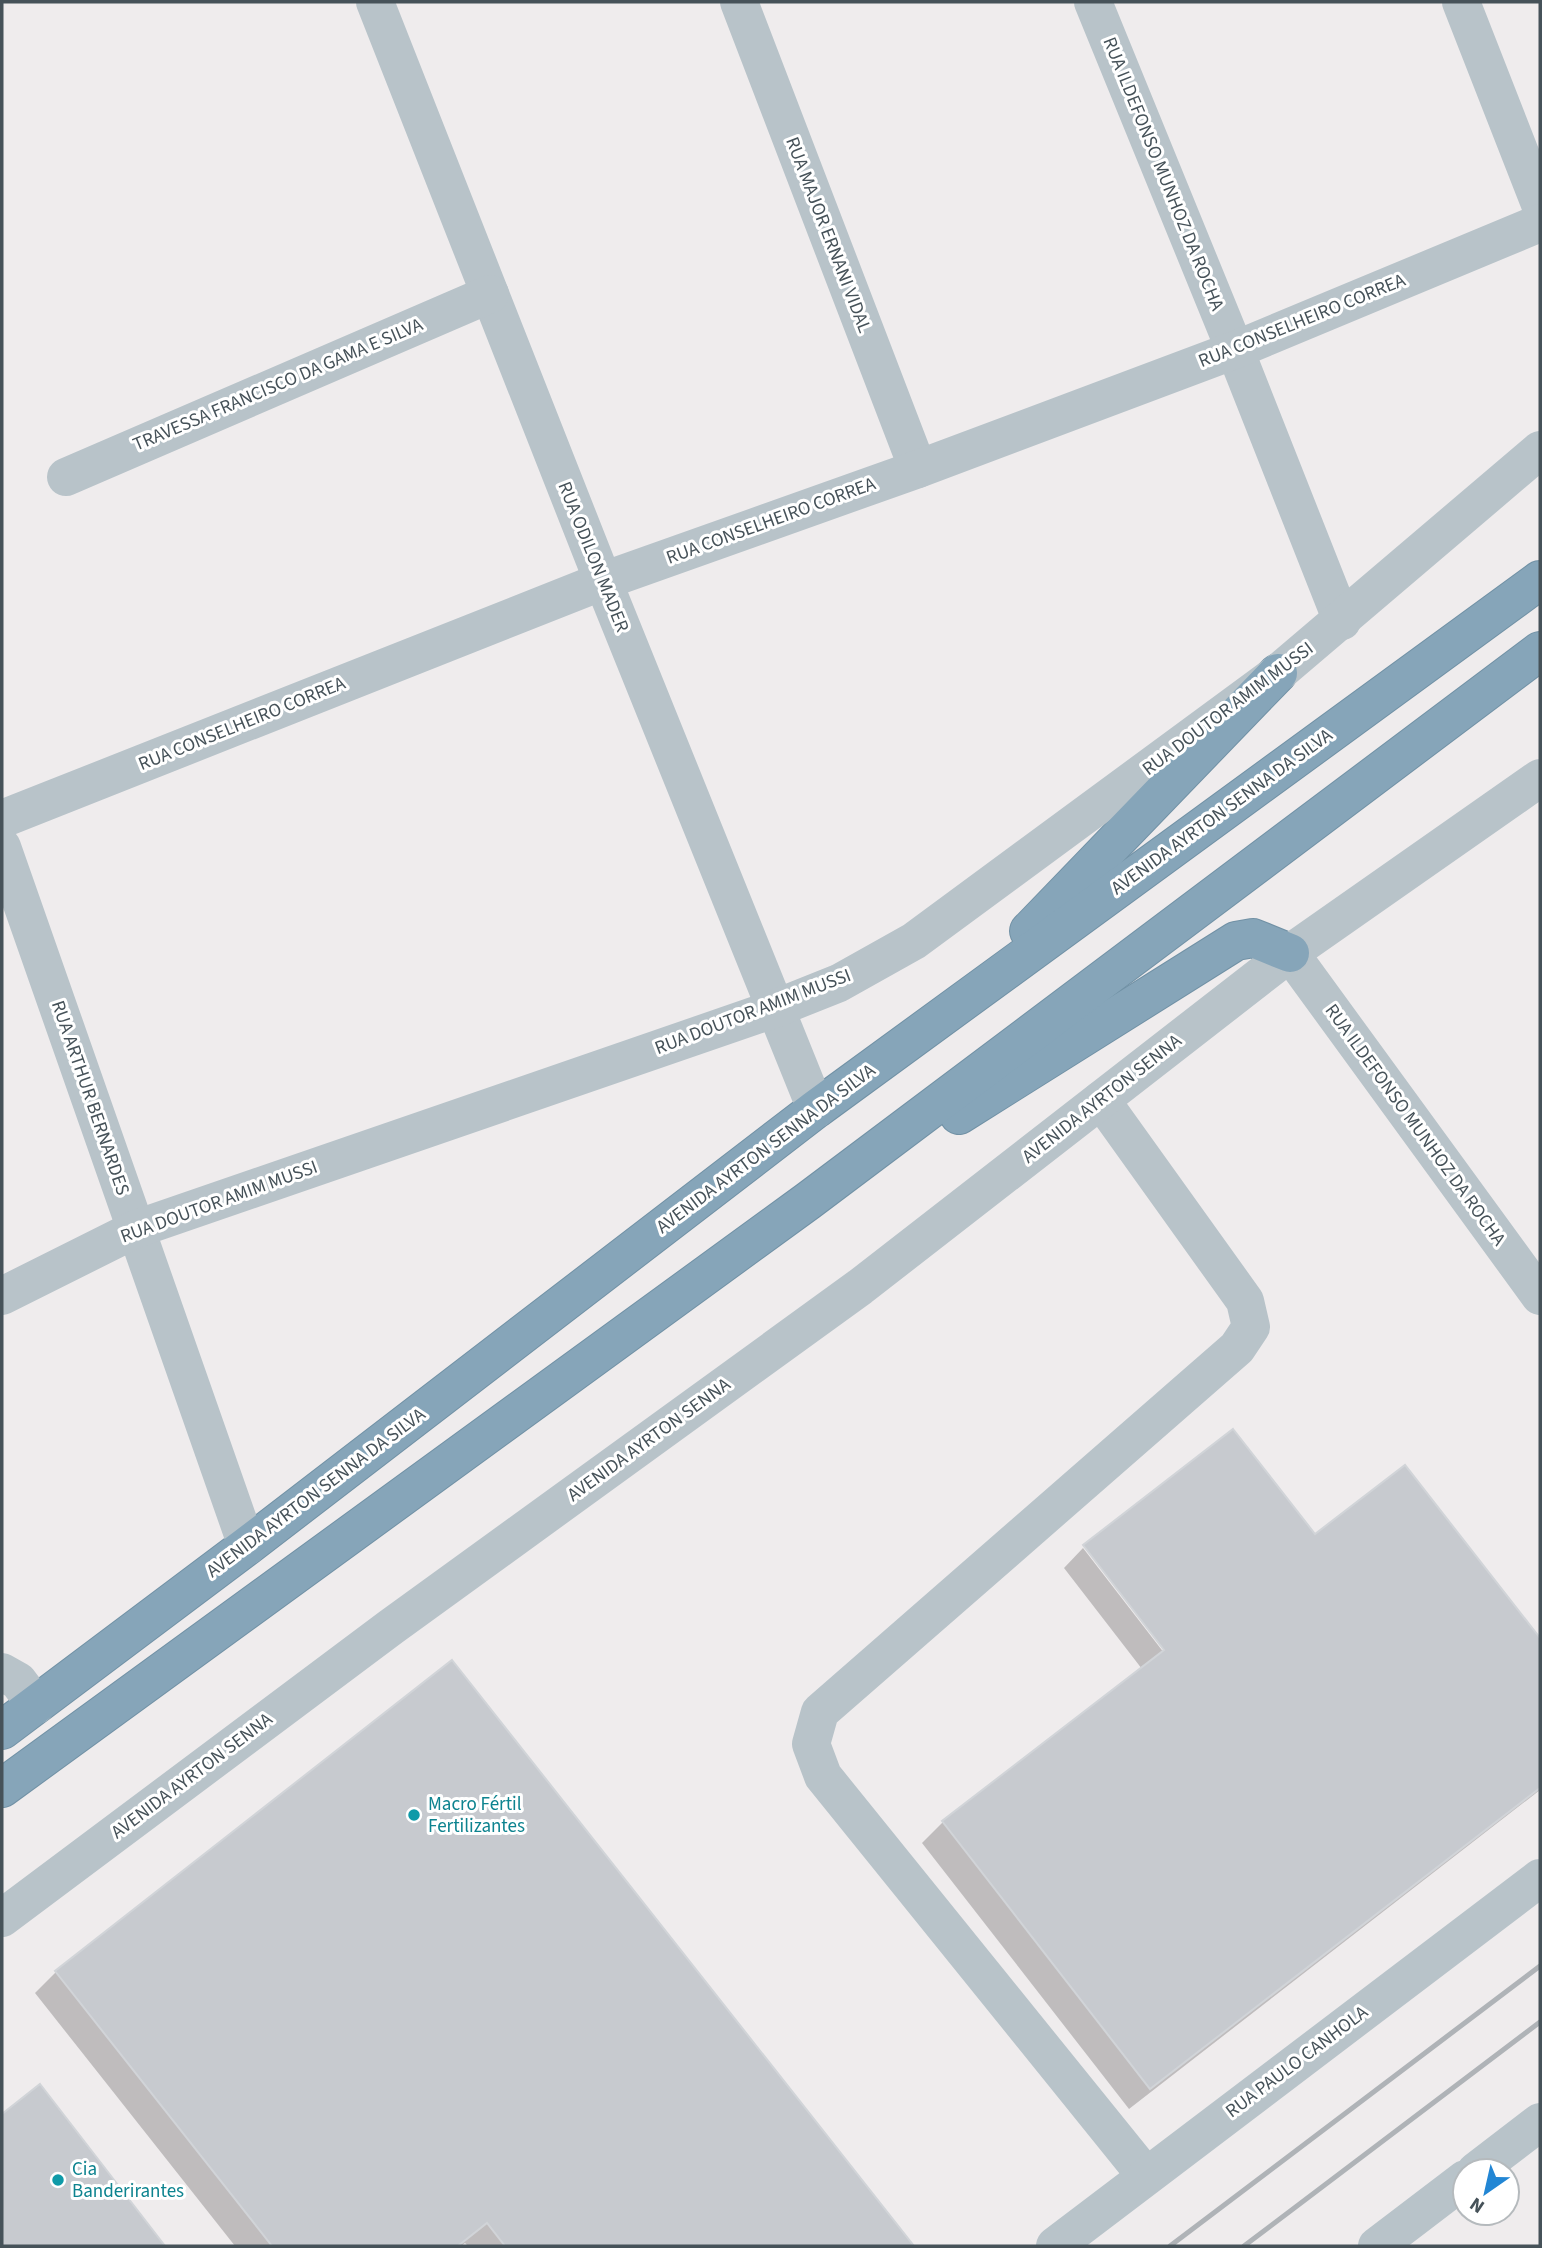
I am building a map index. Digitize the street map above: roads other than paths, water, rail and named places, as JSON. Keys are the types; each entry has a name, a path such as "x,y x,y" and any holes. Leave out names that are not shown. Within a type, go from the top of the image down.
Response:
{"highway":[{"name":"AVENIDA AYRTON SENNA DA SILVA","path":"2,1731 816,1109 1540,580"},
{"path":"2,1788 808,1200 1540,651"},
{"path":"959,1004 1278,673"},
{"path":"808,1200 928,1135 1236,941 1253,938 1290,953"}],"street":[{"name":"RUA ODILON MADER","path":"375,2 603,581 816,1109"},
{"name":"RUA MAJOR ERNANI VIDAL","path":"739,2 918,469"},
{"name":"RUA ILDEFONSO MUNHOZ DA ROCHA","path":"1093,2 1342,621"},
{"path":"1461,2 1540,204"},
{"name":"RUA CONSELHEIRO CORREA","path":"2,819 603,581 918,469 1235,350 1540,223"},
{"name":"TRAVESSA FRANCISCO DA GAMA E SILVA","path":"66,477 490,294"},
{"name":"RUA DOUTOR AMIM MUSSI","path":"2,1296 136,1229 774,1009 839,983 914,941 1278,673 1540,450"},
{"name":"AVENIDA AYRTON SENNA","path":"2,1918 391,1627 860,1287 1290,953 1540,778"},
{"name":"RUA ARTHUR BERNARDES","path":"2,847 247,1546"},
{"name":"RUA ILDEFONSO MUNHOZ DA ROCHA","path":"1290,953 1540,1296"},
{"path":"1101,1100 1245,1301 1251,1327 1237,1348 820,1712 811,1744 823,1776 1146,2176"},
{"path":"2,1672 19,1681 36,1705"},
{"name":"RUA PAULO CANHOLA","path":"1055,2246 1540,1878"},
{"path":"1494,2157 1540,2122"},
{"path":"1377,2246 1451,2190"}],"railway":[{"path":"1170,2246 1540,1966"},
{"path":"1244,2246 1540,2022"}],"place":[{"name":"Macro Fértil Fertilizantes","path":"414,1815"},
{"name":"Cia Banderirantes","path":"58,2180"}]}
